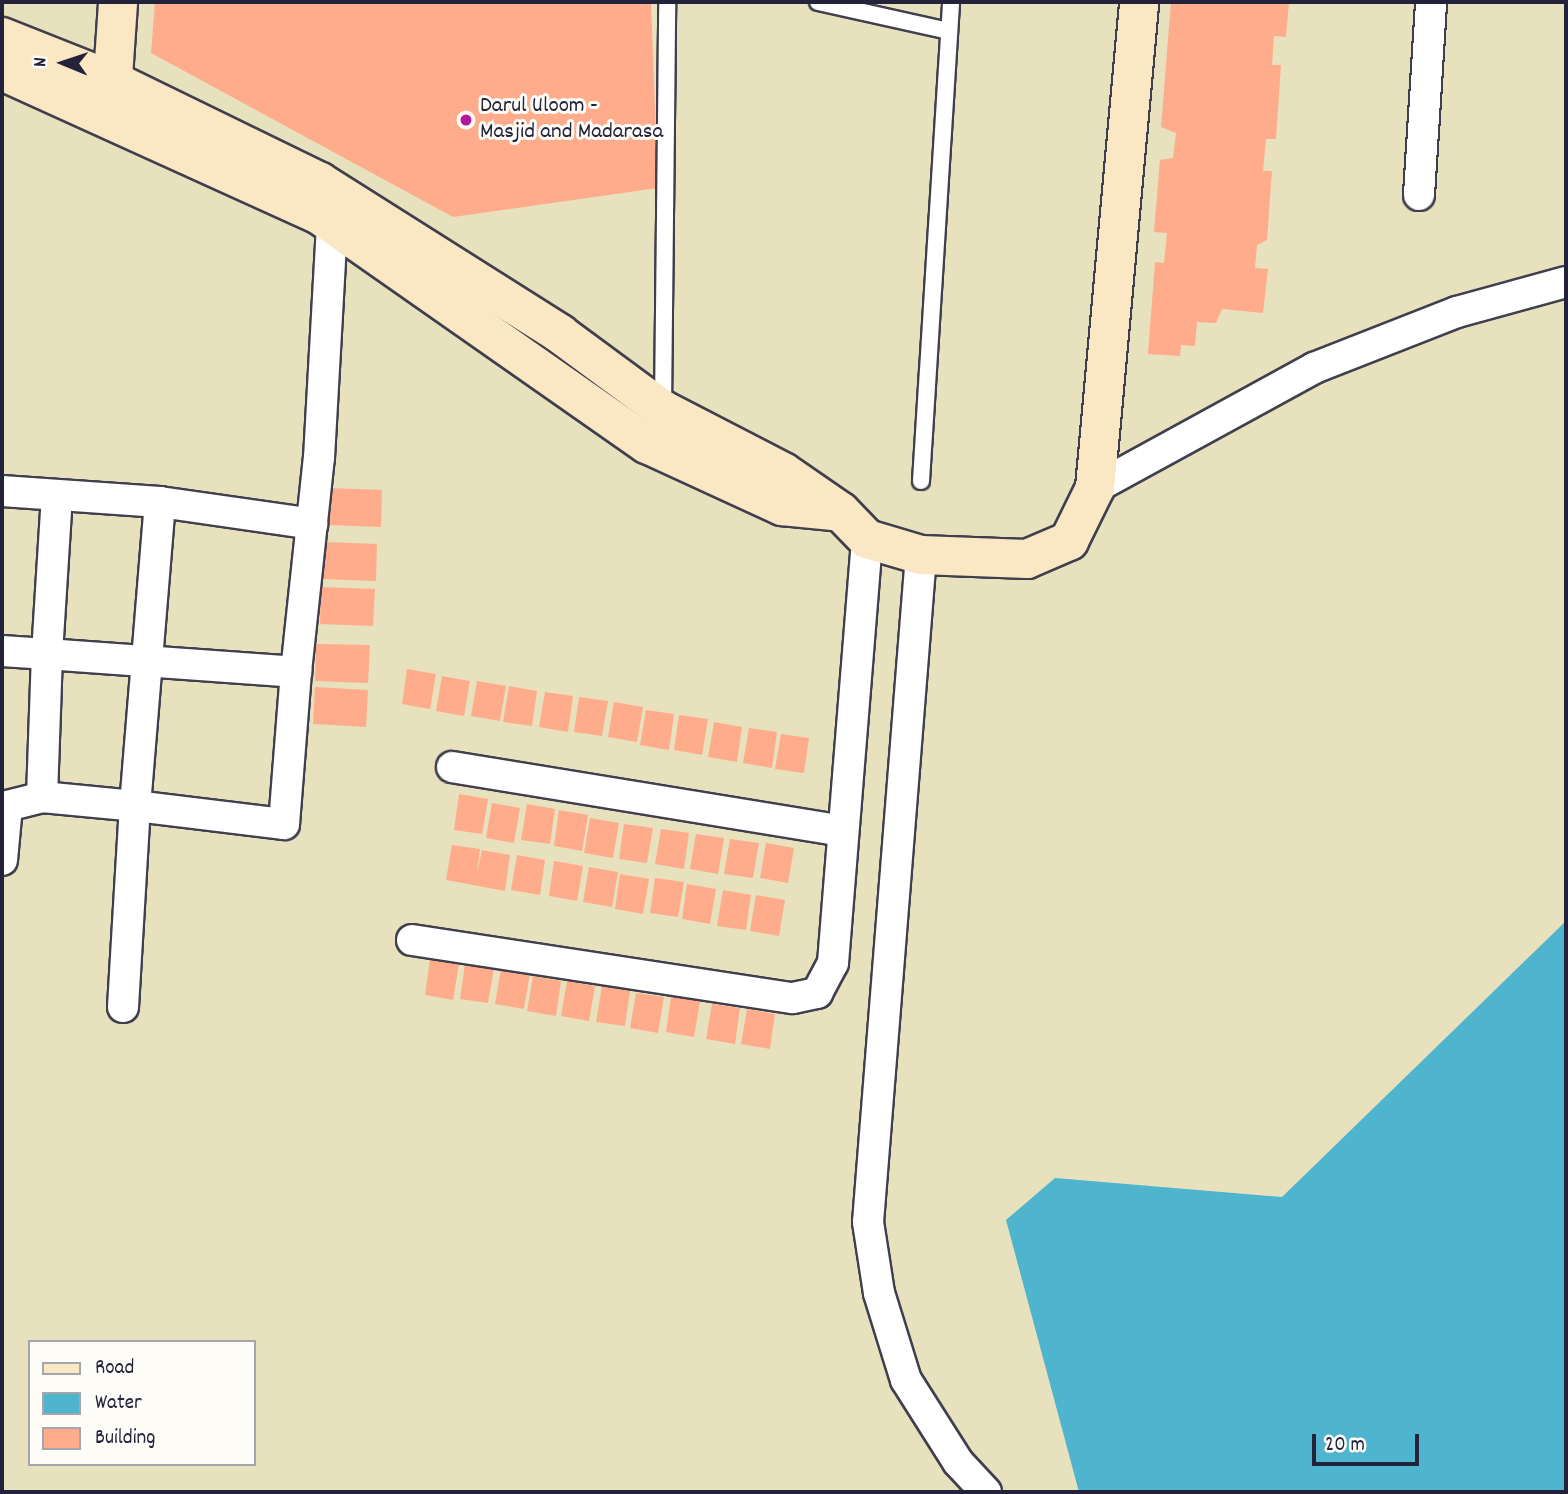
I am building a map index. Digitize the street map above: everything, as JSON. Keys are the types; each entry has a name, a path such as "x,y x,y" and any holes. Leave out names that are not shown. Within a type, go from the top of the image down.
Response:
{"street":[{"path":"111,118 118,2"},
{"path":"2,37 113,80 320,183 560,334 663,410 783,472 841,512 867,539 921,555 1027,559 1069,541 1095,488 1139,2"},
{"path":"1419,195 1431,2"},
{"path":"2,71 111,118 332,223 629,435 782,506 841,512"},
{"path":"2,860 6,806 42,797 284,824 296,672 312,524 332,223"},
{"path":"1095,488 1314,368 1457,312 1566,282"},
{"path":"2,491 57,497 160,502 312,524"},
{"path":"42,797 47,654 57,497"},
{"path":"123,1007 135,806 160,502"},
{"path":"412,940 793,998 817,993 833,964 867,539"},
{"path":"921,555 868,1222 878,1293 906,1380 958,1462 986,1492"},
{"path":"2,651 296,672"},
{"path":"452,767 844,831"}],"lane":[{"path":"663,410 667,2"},
{"path":"818,2 949,30"},
{"path":"920,481 950,2"}],"water":[{"path":"1566,921 1566,1492 1079,1492 1006,1220 1055,1178 1282,1197"}],"building":[{"name":"Darul Uloom - Masjid and Madarasa","path":"155,2 651,2 658,188 453,217 151,53"},
{"path":"1171,2 1289,2 1286,37 1274,36 1272,65 1281,65 1276,139 1266,139 1263,171 1272,171 1267,240 1257,245 1255,268 1268,269 1263,313 1222,309 1216,323 1197,322 1195,346 1181,345 1180,356 1148,354 1155,262 1164,263 1167,233 1154,232 1160,160 1173,158 1176,133 1161,127"},
{"path":"329,488 382,490 381,527 328,525"},
{"path":"325,542 377,544 376,581 323,579"},
{"path":"321,587 375,589 373,626 320,624"},
{"path":"316,644 370,645 368,683 315,681"},
{"path":"407,669 436,674 430,709 402,704"},
{"path":"442,676 470,681 464,716 436,711"},
{"path":"477,681 506,686 500,721 471,716"},
{"path":"509,686 537,691 532,726 503,722"},
{"path":"315,687 368,690 366,727 313,724"},
{"path":"545,692 573,696 568,732 539,727"},
{"path":"579,697 608,701 602,736 574,732"},
{"path":"614,702 643,707 637,742 608,737"},
{"path":"646,710 674,714 669,750 640,745"},
{"path":"679,715 708,719 702,755 674,750"},
{"path":"714,722 742,727 737,762 708,757"},
{"path":"749,728 777,732 772,768 743,763"},
{"path":"781,734 809,738 804,773 775,769"},
{"path":"459,794 488,799 482,834 454,830"},
{"path":"492,803 520,808 514,843 486,838"},
{"path":"527,804 555,809 550,844 521,840"},
{"path":"559,810 588,815 582,851 554,846"},
{"path":"590,818 619,823 613,858 584,853"},
{"path":"624,824 653,828 647,863 619,859"},
{"path":"661,829 689,833 684,869 655,864"},
{"path":"696,834 724,838 718,874 690,869"},
{"path":"730,839 759,843 753,878 724,874"},
{"path":"766,843 794,848 788,883 760,878"},
{"path":"452,845 480,849 477,873 482,850 510,855 505,891 446,880"},
{"path":"517,855 545,860 540,895 511,890"},
{"path":"554,861 583,866 577,901 549,896"},
{"path":"589,867 618,872 612,907 583,902"},
{"path":"620,874 649,879 643,914 615,909"},
{"path":"655,878 684,882 678,917 650,913"},
{"path":"687,884 716,889 710,924 682,919"},
{"path":"723,890 751,895 746,930 717,926"},
{"path":"756,895 785,900 779,936 750,931"},
{"path":"430,959 459,964 453,1000 425,995"},
{"path":"465,964 494,968 488,1003 460,999"},
{"path":"501,969 530,973 524,1009 495,1004"},
{"path":"533,976 561,981 556,1016 527,1011"},
{"path":"567,981 595,986 589,1021 561,1016"},
{"path":"602,986 630,991 625,1026 596,1022"},
{"path":"636,993 664,997 658,1033 630,1028"},
{"path":"671,997 700,1001 694,1037 666,1032"},
{"path":"712,1004 740,1008 735,1044 706,1039"},
{"path":"747,1009 775,1014 770,1049 741,1044"}],"place":[{"name":"Darul Uloom - Masjid and Madarasa","path":"466,120"}]}
